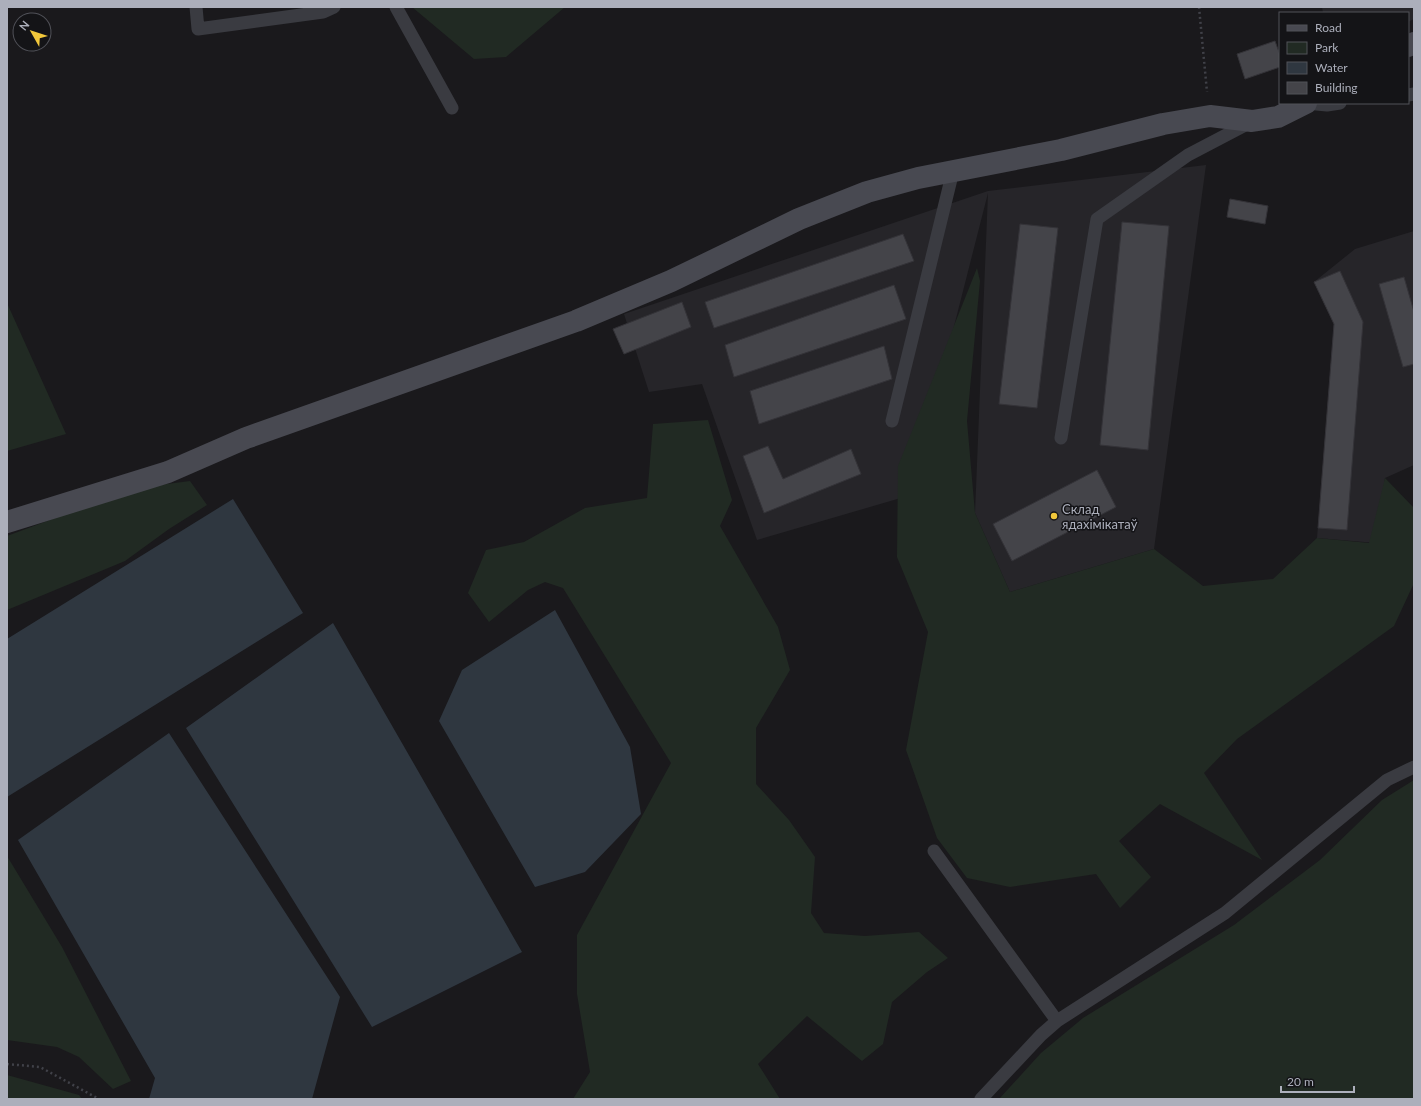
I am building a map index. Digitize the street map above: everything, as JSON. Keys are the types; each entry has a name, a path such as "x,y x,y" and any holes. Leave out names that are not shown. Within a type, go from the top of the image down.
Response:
{"street":[{"path":"7,522 168,472 246,438 576,320 671,281 799,219 867,192 918,178 1061,150 1163,124 1210,116 1252,121 1278,117 1304,104"}],"lane":[{"path":"196,7 198,28 323,12 334,7"},
{"path":"396,7 452,108"},
{"path":"1061,438 1097,219 1188,155 1252,121"},
{"path":"892,420 953,171"},
{"path":"981,1099 1041,1035 1057,1021 1225,913 1386,780 1414,767"},
{"path":"934,851 1057,1021"}],"path":[{"path":"1199,7 1210,116"},
{"path":"7,1064 40,1067 99,1099"}],"shaded area":[{"path":"1322,7 1414,7 1414,19 1409,22 1409,12 1323,12"},
{"path":"1206,165 1154,549 1010,592 975,513 988,193 911,495 757,540 702,384 649,392 624,314 988,191"},
{"path":"1414,231 1414,465 1385,478 1376,543 1317,538 1334,324 1314,282 1355,249"}],"green space":[{"path":"412,7 565,7 506,57 474,59"},
{"path":"977,268 980,281 967,421 975,513 1010,592 1154,549 1203,586 1273,579 1317,538 1369,543 1385,478 1414,508 1414,583 1394,626 1237,739 1204,773 1262,860 1160,804 1119,841 1151,877 1120,908 1096,874 1010,887 967,878 937,838 906,750 928,632 897,557 898,466"},
{"path":"7,303 66,434 7,451"},
{"path":"708,420 732,500 720,526 778,627 790,670 756,728 756,784 789,820 815,857 811,913 824,933 865,936 919,932 948,958 927,972 892,1002 883,1044 862,1061 807,1016 758,1064 780,1099 573,1099 590,1072 577,994 577,935 671,763 563,588 545,582 528,590 489,622 468,593 486,550 524,542 585,508 647,498 653,424"},
{"path":"190,481 207,505 169,529 125,561 7,610 7,536 136,488"},
{"path":"1414,780 1414,1099 999,1099 1041,1053 1083,1018 1234,925 1320,860 1382,800"},
{"path":"7,856 62,947 131,1081 113,1089 79,1057 57,1047 7,1040"},
{"path":"7,1075 79,1095 82,1099 7,1099"}],"water":[{"path":"233,499 303,613 7,797 7,639"},
{"path":"555,610 630,747 641,814 585,872 535,887 439,721 462,670"},
{"path":"333,623 522,952 372,1027 186,728"},
{"path":"169,733 340,997 312,1099 149,1099 155,1078 18,840"}],"building":[{"path":"1275,41 1279,52 1279,67 1245,79 1237,54"},
{"path":"1230,199 1268,206 1265,224 1227,217"},
{"path":"1122,222 1169,226 1148,450 1100,445"},
{"path":"1020,224 1058,228 1037,408 999,404"},
{"path":"903,234 914,261 714,328 705,302"},
{"path":"1340,271 1363,322 1347,530 1318,528 1334,324 1314,282"},
{"path":"1404,277 1414,312 1414,364 1403,367 1379,284"},
{"path":"894,285 906,319 734,377 725,345"},
{"path":"682,302 691,327 624,354 613,329"},
{"path":"884,346 892,379 759,424 750,391"},
{"path":"768,446 783,479 851,449 861,474 764,513 743,456"},
{"name":"Склад ядахімікатаў","path":"1097,470 1116,507 1012,561 993,524"}],"place":[{"name":"Склад ядахімікатаў","path":"1054,516"}]}
